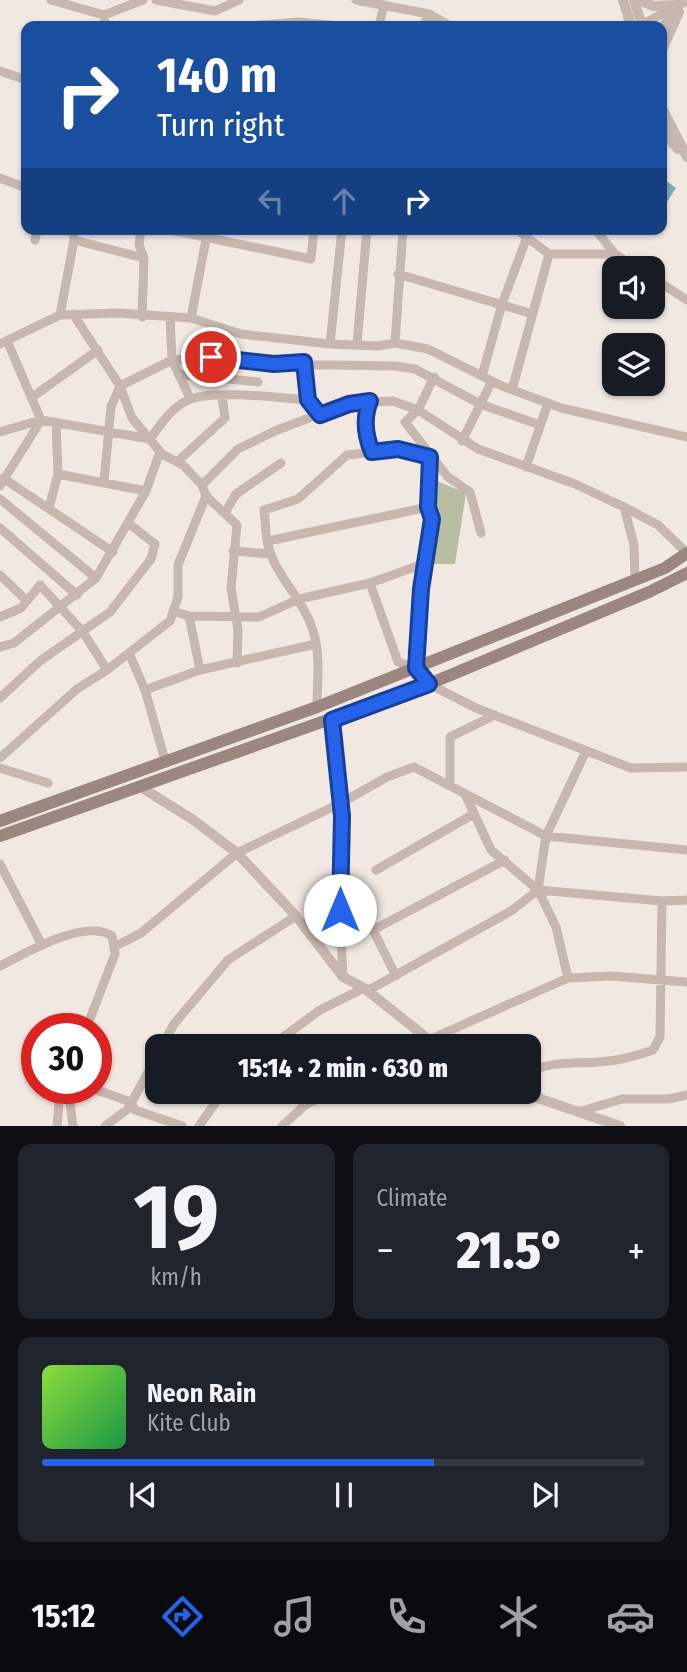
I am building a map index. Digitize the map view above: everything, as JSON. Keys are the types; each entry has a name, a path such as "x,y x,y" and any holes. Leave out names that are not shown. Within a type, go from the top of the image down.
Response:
{"main road":[{"path":"0,821 317,707 635,580 687,553"},
{"path":"0,836 429,684 649,592 687,573"}],"street":[{"path":"51,0 104,15 143,0"},
{"path":"156,0 215,11 239,0"},
{"path":"356,0 429,14 441,21"},
{"path":"623,0 635,21"},
{"path":"638,21 636,0 653,6 683,5"},
{"path":"380,21 384,5"},
{"path":"649,21 683,5"},
{"path":"667,21 683,5"},
{"path":"667,39 683,5"},
{"path":"426,21 429,14"},
{"path":"104,15 105,21"},
{"path":"0,71 21,78"},
{"path":"667,118 687,158"},
{"path":"667,136 687,158"},
{"path":"0,178 21,186"},
{"path":"60,315 74,235"},
{"path":"140,235 139,245 144,258 142,317"},
{"path":"191,318 207,235"},
{"path":"215,235 311,259 313,235"},
{"path":"330,344 341,235"},
{"path":"357,344 366,235"},
{"path":"395,343 402,235"},
{"path":"524,235 549,254 615,254"},
{"path":"600,235 618,256"},
{"path":"482,376 502,304 527,237"},
{"path":"74,240 144,258"},
{"path":"512,390 549,254"},
{"path":"398,274 533,314"},
{"path":"665,286 687,300"},
{"path":"41,420 4,343 60,315 118,313 142,317 191,318 241,334 330,344 378,346 395,343 428,349 492,381 548,403 687,437"},
{"path":"73,314 120,386 132,418 163,454 178,461 202,485 206,496 237,525 231,588 236,617 237,663"},
{"path":"170,317 172,360 190,398"},
{"path":"31,398 98,350"},
{"path":"104,481 110,407 120,386 172,360 211,357 274,364 304,362 415,369 480,404 540,425"},
{"path":"304,362 308,400 320,415"},
{"path":"178,374 258,382"},
{"path":"434,377 418,410 405,422 448,477 470,492 481,533"},
{"path":"462,441 492,381"},
{"path":"150,439 171,411 190,398 222,396 308,400"},
{"path":"178,461 225,418 222,396"},
{"path":"370,401 365,414 368,442 372,452"},
{"path":"202,485 238,449 349,404 393,401 418,410 462,441 575,484 624,507 658,526 687,553"},
{"path":"526,467 548,403"},
{"path":"41,420 2,482 49,508 113,552"},
{"path":"0,432 41,420 150,439"},
{"path":"49,508 58,474 56,422"},
{"path":"317,707 316,644 313,630 299,599 290,590 271,554 264,510 298,499 347,455 398,449 430,457"},
{"path":"0,648 14,643 96,578 146,491 158,457 163,454"},
{"path":"416,668 421,589 432,519 428,507 430,457"},
{"path":"225,513 236,494 281,463"},
{"path":"58,474 146,491"},
{"path":"0,758 77,689 107,670 170,621 178,597 178,565 206,496"},
{"path":"0,499 96,578"},
{"path":"268,541 428,507"},
{"path":"624,507 634,545 635,580"},
{"path":"0,698 40,661 110,611 155,553 155,544 128,523"},
{"path":"0,528 77,594"},
{"path":"233,551 271,554"},
{"path":"173,611 189,616 259,617 299,599 370,583 426,563"},
{"path":"0,575 27,601"},
{"path":"370,583 398,662 416,668 429,684 495,715 631,768 687,767"},
{"path":"0,617 21,608 40,585 83,632 107,670"},
{"path":"189,616 200,670"},
{"path":"145,690 200,670 316,644"},
{"path":"129,653 145,690 165,760"},
{"path":"450,784 450,737 495,715"},
{"path":"332,720 341,803 339,892 344,977"},
{"path":"538,890 546,836 586,751"},
{"path":"116,946 141,933 237,853 341,803 387,777 414,767 546,836 687,850"},
{"path":"0,768 48,783"},
{"path":"139,786 192,819 237,853 296,916 344,977 365,989 421,1034"},
{"path":"465,794 472,815 491,850 538,890 556,927 568,978"},
{"path":"376,870 472,815"},
{"path":"396,976 373,930 505,860"},
{"path":"0,864 42,945"},
{"path":"287,1034 320,1010 396,976 511,911 538,890 662,901 687,900"},
{"path":"541,1068 610,1061 653,1050 660,1037 662,901"},
{"path":"169,1034 228,960 296,916"},
{"path":"0,966 42,945 91,929 103,930 112,936 116,946 92,1013"},
{"path":"451,1034 568,978 611,976 687,982"},
{"path":"105,1126 128,1109 145,1082"},
{"path":"112,1095 131,1102 135,1110 182,1126"},
{"path":"578,1112 622,1098 668,1099 687,1095"},
{"path":"541,1099 620,1126"},
{"path":"57,1126 58,1104"},
{"path":"69,1104 73,1126"},
{"path":"200,1126 215,1104"},
{"path":"282,1126 307,1104"}],"green space":[{"path":"437,481 466,493 455,564 430,564"}],"water":[{"path":"667,182 676,188 667,202"}],"route":[{"path":"211,357 274,364 304,362 308,400 320,415 349,404 370,401 365,414 368,442 372,452 398,449 430,457 428,507 432,519 421,589 416,668 429,684 332,720 342,816 340,910"}]}
